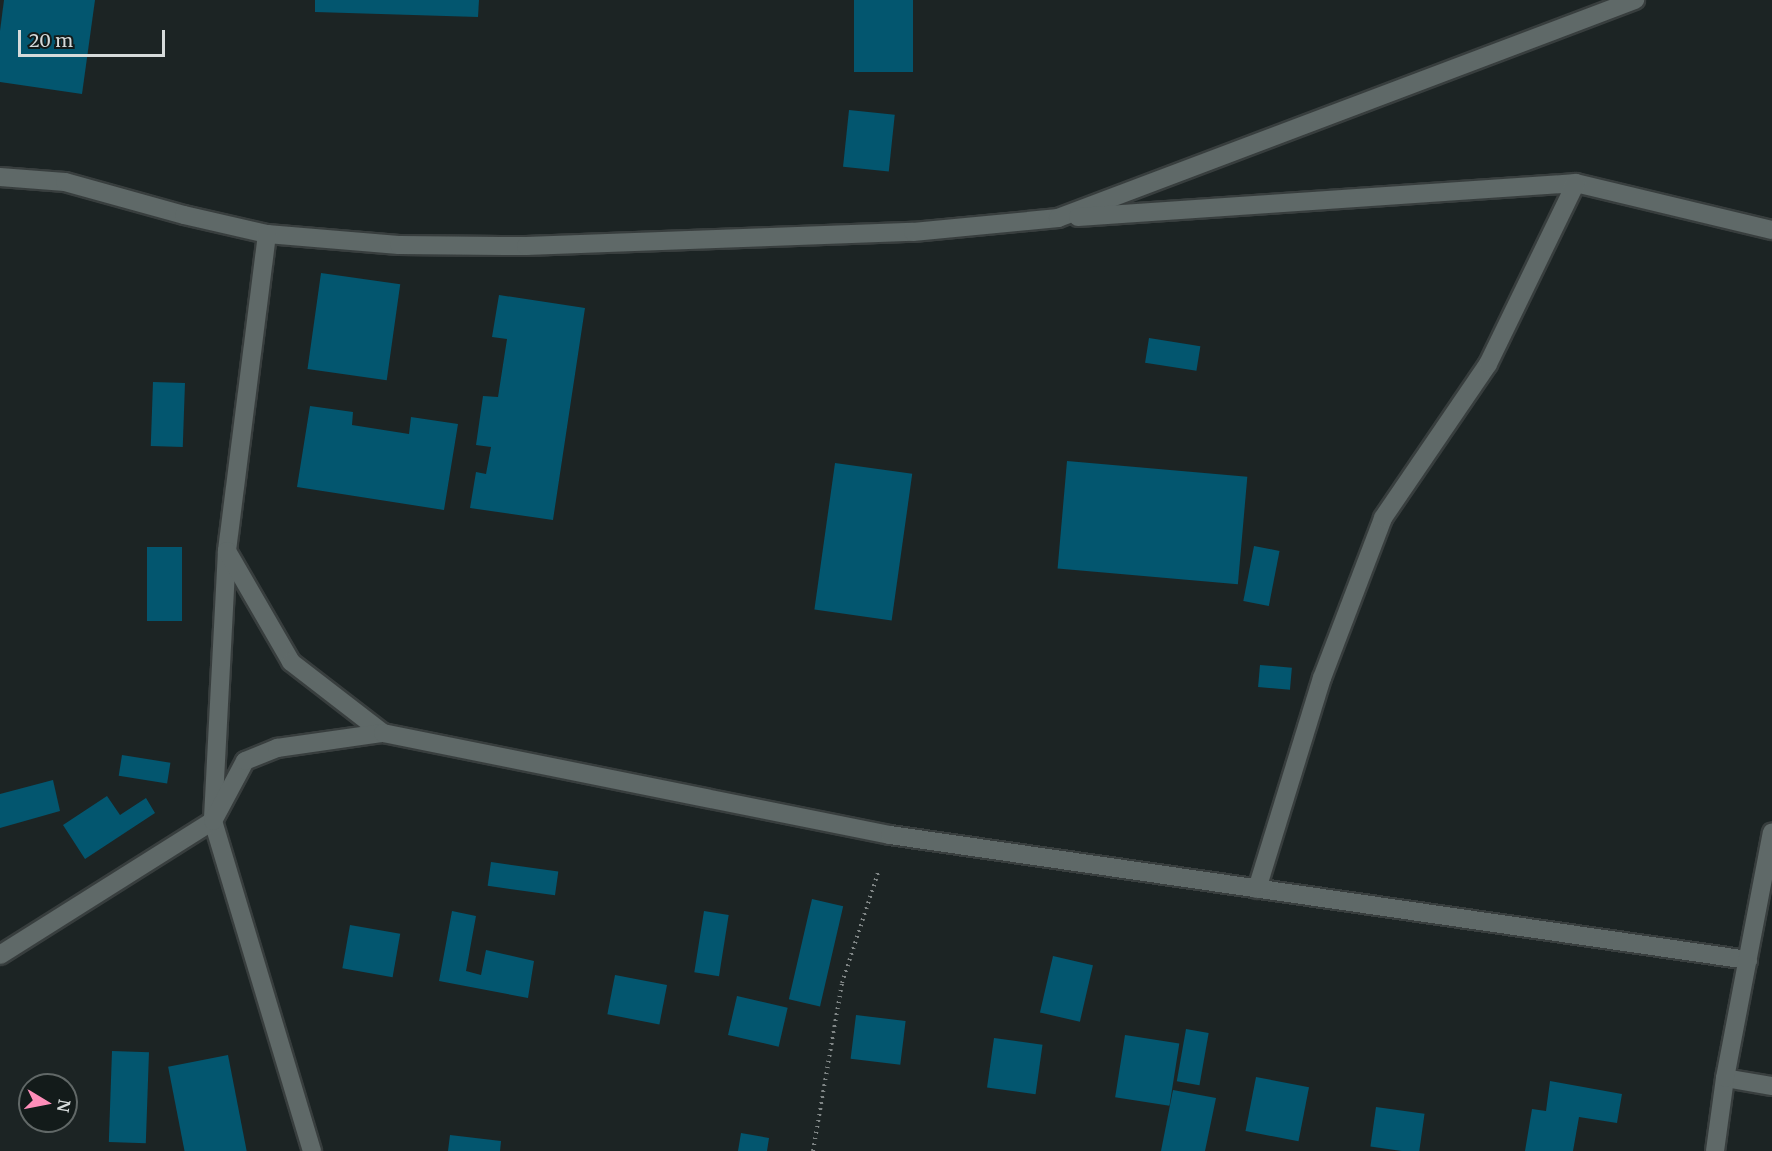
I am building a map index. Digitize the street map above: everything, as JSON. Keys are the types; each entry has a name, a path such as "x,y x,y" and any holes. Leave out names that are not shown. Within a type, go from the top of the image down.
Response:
{"street":[{"path":"1058,218 1635,0"},
{"path":"0,177 65,182 184,216 267,234 399,245 526,246 913,232 1058,218 1576,183 1772,230"},
{"path":"1257,889 1322,678 1383,518 1488,364 1576,183"},
{"path":"267,234 227,551 213,821 312,1151"},
{"path":"227,551 291,662 383,733"},
{"path":"0,955 213,821 245,761 277,748 383,733 890,834 1748,960"},
{"path":"1715,1151 1725,1078 1772,832"},
{"path":"1725,1078 1772,1086"}],"path":[{"path":"813,1151 842,983 890,834"}],"building":[{"path":"4,0 95,0 82,94 0,82 0,31"},
{"path":"315,0 479,0 478,17 315,12"},
{"path":"854,0 913,0 913,72 854,72"},
{"path":"849,110 895,115 889,171 843,167"},
{"path":"321,273 400,284 387,380 308,369"},
{"path":"499,295 585,308 553,520 470,508 476,472 486,474 491,447 476,445 483,396 498,397 507,339 492,337"},
{"path":"1149,338 1200,346 1196,371 1145,363"},
{"path":"153,382 185,383 183,447 151,446"},
{"path":"310,406 353,412 352,425 409,434 411,417 458,424 444,510 297,487"},
{"path":"1067,461 1247,477 1238,584 1058,569"},
{"path":"835,463 912,474 892,620 814,610"},
{"path":"1254,546 1280,551 1269,606 1243,601"},
{"path":"147,547 182,547 182,621 147,621"},
{"path":"1260,665 1292,668 1290,690 1258,687"},
{"path":"122,755 170,763 167,783 119,776"},
{"path":"53,780 60,811 0,828 0,794"},
{"path":"107,796 120,815 146,798 155,813 85,859 63,825"},
{"path":"491,862 558,871 555,895 488,886"},
{"path":"812,899 843,906 820,1007 789,999"},
{"path":"452,911 476,916 466,971 481,975 486,950 534,961 528,998 439,981"},
{"path":"704,911 729,915 719,976 694,972"},
{"path":"350,925 400,934 393,977 342,968"},
{"path":"1053,956 1093,965 1080,1022 1040,1013"},
{"path":"615,975 667,985 659,1024 607,1014"},
{"path":"737,996 788,1008 779,1047 728,1035"},
{"path":"856,1015 906,1021 900,1065 851,1059"},
{"path":"1186,1029 1209,1033 1199,1085 1177,1081"},
{"path":"1125,1035 1179,1044 1169,1106 1115,1097"},
{"path":"994,1038 1043,1045 1036,1094 987,1088"},
{"path":"112,1051 149,1052 146,1143 109,1142"},
{"path":"228,1055 247,1151 185,1151 168,1067"},
{"path":"1256,1077 1309,1087 1299,1141 1246,1131"},
{"path":"1550,1081 1622,1094 1617,1123 1579,1117 1573,1151 1525,1151 1532,1109 1546,1111"},
{"path":"1173,1090 1216,1098 1205,1151 1161,1151"},
{"path":"1376,1107 1425,1114 1419,1151 1370,1147"},
{"path":"741,1133 769,1138 767,1151 738,1151"},
{"path":"450,1135 501,1141 500,1151 448,1151"}]}
